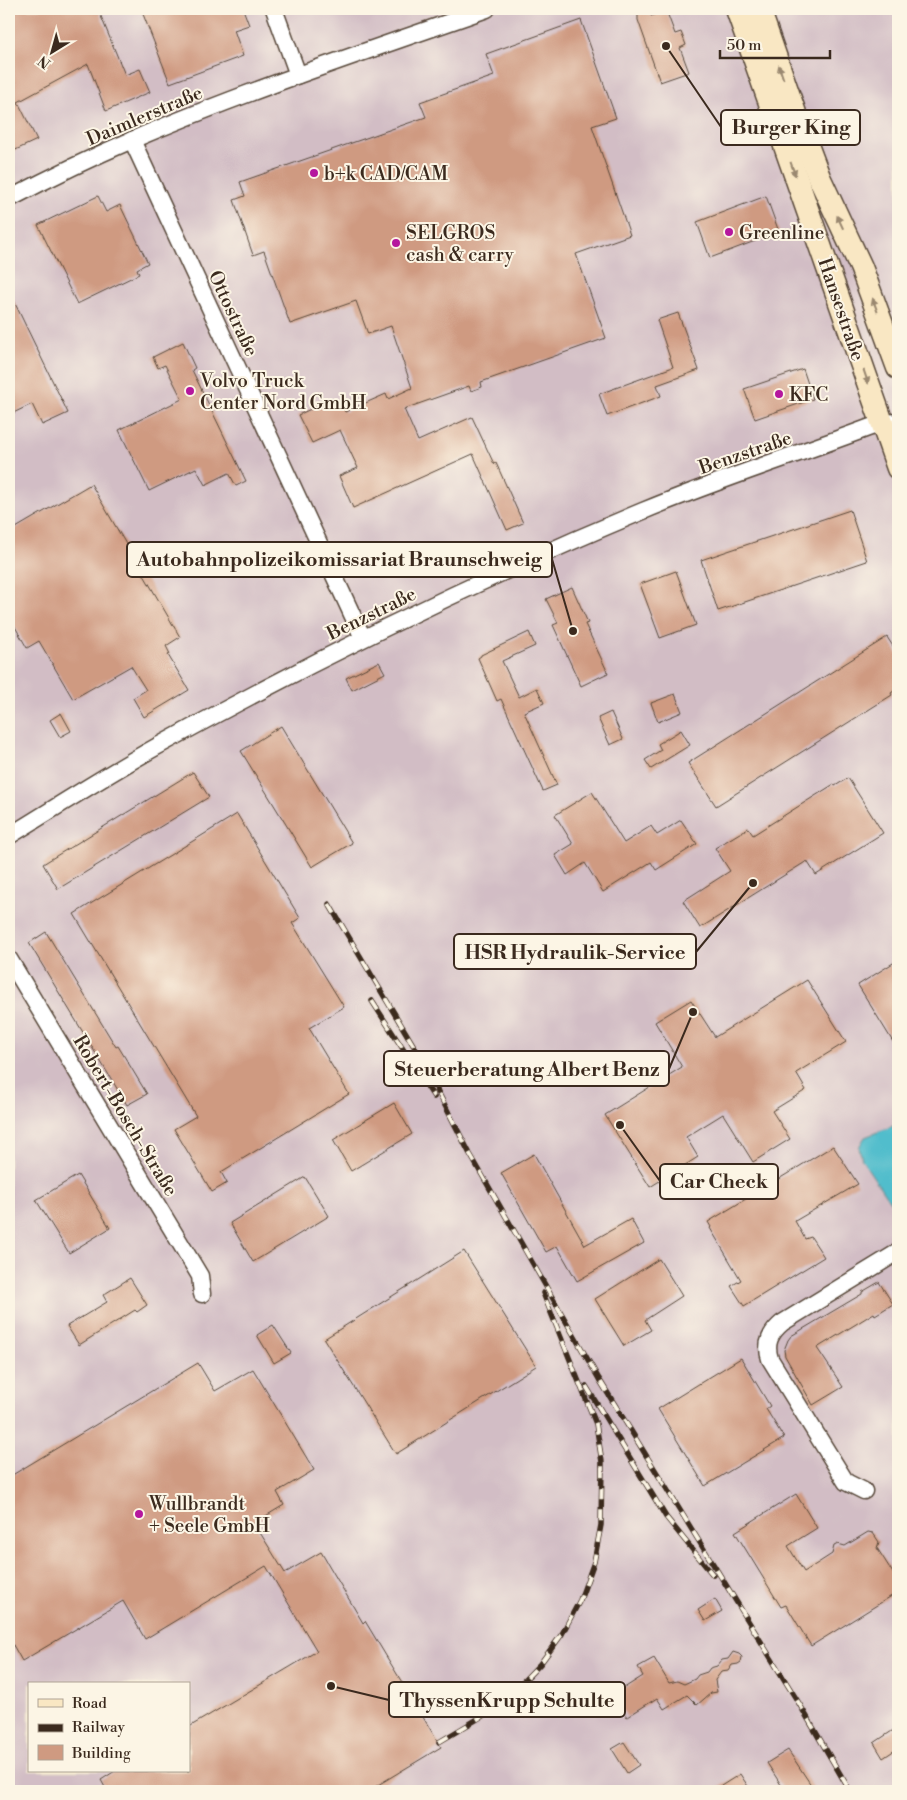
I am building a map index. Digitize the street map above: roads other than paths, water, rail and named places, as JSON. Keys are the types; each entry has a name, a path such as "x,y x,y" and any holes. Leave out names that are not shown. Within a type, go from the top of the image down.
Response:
{"main road":[{"name":"Hansestraße","path":"737,9 890,423 898,468"},
{"name":"Hansestraße","path":"759,9 819,178 861,266 898,368"}],"street":[{"path":"274,9 298,75"},
{"name":"Daimlerstraße","path":"9,199 132,140 298,75 488,9"},
{"name":"Ottostraße","path":"132,140 363,638"},
{"name":"Benzstraße","path":"9,836 155,748 363,638 471,587 642,511 709,485 890,423"},
{"name":"Robert-Bosch-Straße","path":"9,959 200,1276 202,1294"},
{"path":"864,1490 846,1482 770,1359 767,1351 768,1341 772,1332 782,1323 898,1252"}],"water":[{"path":"898,1124 898,1203 890,1202 862,1160 859,1147 865,1137"}],"railway":[{"path":"329,904 418,1053 470,1154 599,1379 800,1705 850,1791"},
{"path":"372,1001 434,1097"},
{"path":"439,1742 481,1717 512,1693 540,1664 562,1634 580,1600 594,1562 601,1525 602,1462 596,1424 543,1293"},
{"path":"586,1386 666,1517 713,1575"}],"place":[{"name":"Burger King","path":"666,46"},
{"name":"b+k CAD/CAM","path":"314,173"},
{"name":"Greenline","path":"729,232"},
{"name":"SELGROS cash & carry","path":"396,243"},
{"name":"Volvo Truck Center Nord GmbH","path":"190,391"},
{"name":"KFC","path":"779,394"},
{"name":"Autobahnpolizeikomissariat Braunschweig","path":"573,631"},
{"name":"HSR Hydraulik-Service","path":"753,883"},
{"name":"Steuerberatung Albert Benz","path":"693,1012"},
{"name":"Car Check","path":"620,1125"},
{"name":"Wullbrandt + Seele GmbH","path":"139,1514"},
{"name":"ThyssenKrupp Schulte","path":"331,1686"}]}
